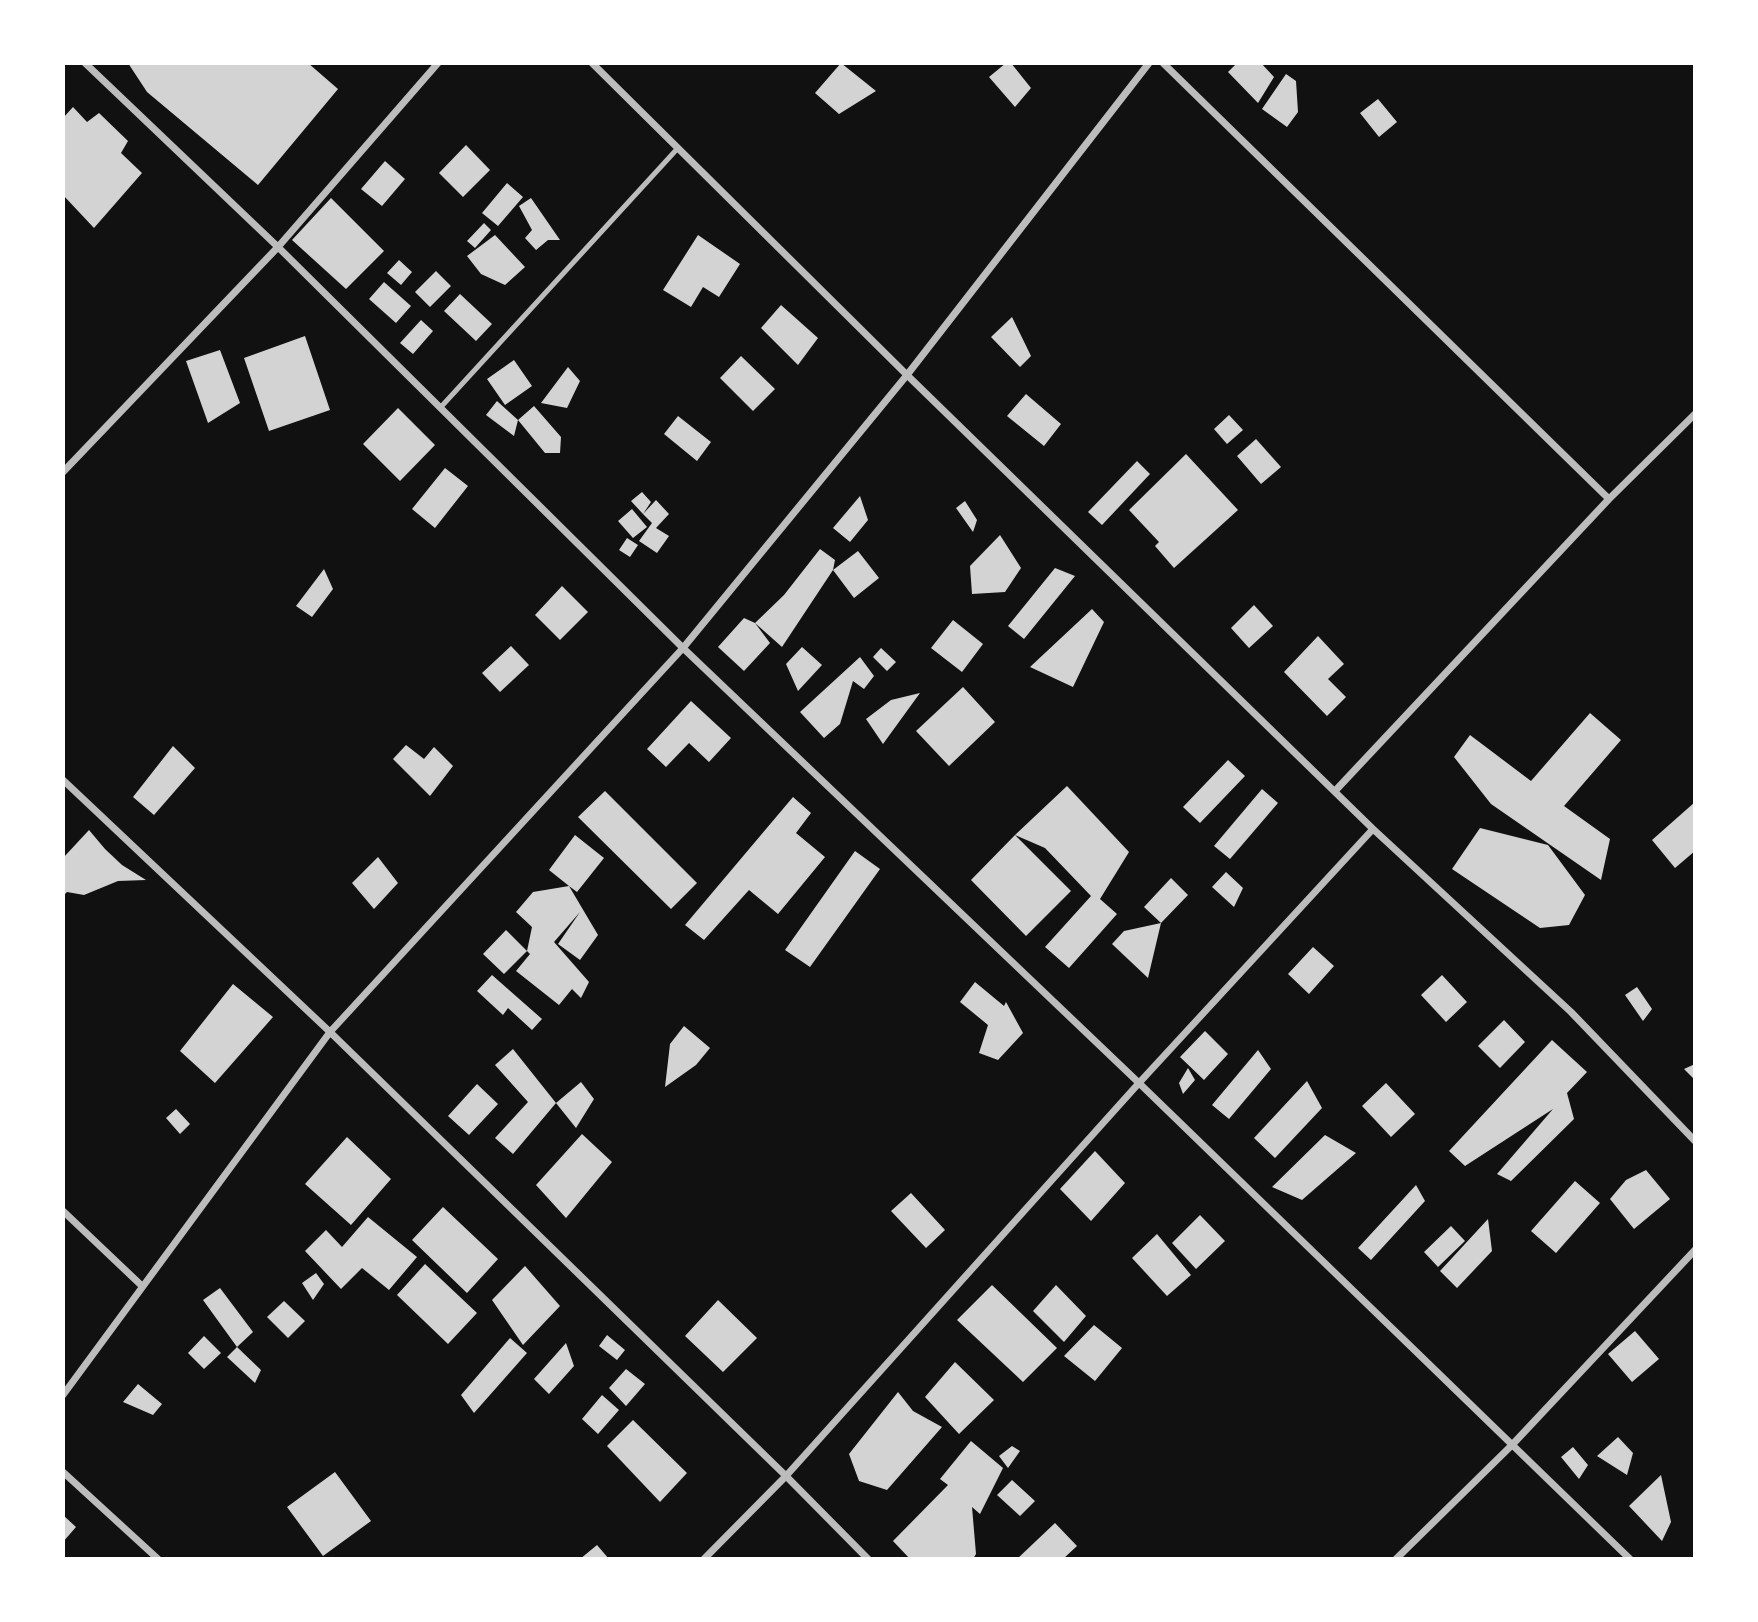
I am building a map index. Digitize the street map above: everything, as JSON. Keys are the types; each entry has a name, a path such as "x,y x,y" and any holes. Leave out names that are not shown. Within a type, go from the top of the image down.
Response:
{"street":[{"path":"85,63 278,247 684,648 1139,1083 1630,1559"},
{"path":"63,472 278,247 438,63"},
{"path":"592,63 1373,830 1571,1012 1695,1141"},
{"path":"63,1395 330,1032 684,648 907,375 1149,63"},
{"path":"1163,63 1609,499"},
{"path":"1335,791 1609,499 1695,414"},
{"path":"63,780 330,1032 868,1559"},
{"path":"704,1559 786,1476 1139,1083 1373,830"},
{"path":"63,1211 142,1286"},
{"path":"1396,1559 1512,1445 1695,1250"},
{"path":"63,1472 158,1559"}],"lane":[{"path":"440,408 678,148"}],"building":[{"path":"128,63 308,63 338,89 258,185 147,92"},
{"path":"841,63 876,91 839,114 815,93"},
{"path":"1006,63 1011,63 1031,88 1015,107 989,77"},
{"path":"1237,63 1261,63 1274,77 1258,103 1228,72"},
{"path":"1286,74 1296,81 1298,112 1287,127 1262,109"},
{"path":"1378,99 1397,122 1379,137 1360,113"},
{"path":"73,107 87,122 99,113 128,141 121,153 142,173 94,228 63,195 63,118"},
{"path":"466,145 490,170 463,197 439,173"},
{"path":"385,161 405,179 382,206 361,189"},
{"path":"507,183 523,197 498,226 482,213"},
{"path":"331,198 384,251 346,289 292,240"},
{"path":"531,198 560,240 548,240 536,250 525,238 532,230 519,206"},
{"path":"484,223 491,230 475,248 467,241"},
{"path":"495,235 525,267 505,285 481,274 467,256"},
{"path":"698,235 740,264 719,297 703,287 691,307 663,290"},
{"path":"399,260 412,272 401,285 387,273"},
{"path":"436,271 451,286 430,307 415,292"},
{"path":"384,282 411,306 396,323 369,299"},
{"path":"460,294 492,324 476,341 444,311"},
{"path":"781,305 818,338 798,365 761,328"},
{"path":"1012,317 1031,356 1020,367 991,337"},
{"path":"421,320 433,331 413,354 400,343"},
{"path":"305,336 330,410 269,431 244,358"},
{"path":"220,350 240,403 208,423 186,361"},
{"path":"741,356 775,389 753,411 720,378"},
{"path":"514,360 532,386 505,405 487,379"},
{"path":"568,367 580,381 567,408 541,403"},
{"path":"1026,394 1061,424 1044,446 1007,416"},
{"path":"497,401 518,420 514,436 486,415"},
{"path":"534,406 561,437 560,453 545,453 518,420"},
{"path":"398,408 435,445 400,481 363,444"},
{"path":"1229,415 1243,430 1227,444 1214,429"},
{"path":"678,416 711,442 697,461 664,434"},
{"path":"1256,439 1281,467 1261,484 1237,456"},
{"path":"1186,454 1238,510 1174,568 1155,546 1159,542 1129,510"},
{"path":"1137,461 1150,474 1102,525 1088,512"},
{"path":"445,468 468,486 435,528 412,509"},
{"path":"642,492 651,502 643,514 631,501"},
{"path":"860,496 868,520 850,542 833,528"},
{"path":"656,500 669,514 656,528 669,536 657,553 639,541 652,523 643,514"},
{"path":"965,501 977,520 973,532 956,508"},
{"path":"632,509 647,527 633,538 618,521"},
{"path":"1000,535 1021,568 1005,592 972,594 970,566"},
{"path":"627,538 638,545 630,557 619,550"},
{"path":"820,549 835,560 833,570 782,647 755,623 784,595"},
{"path":"858,551 879,578 854,598 833,570"},
{"path":"1055,568 1075,576 1024,639 1008,626"},
{"path":"324,569 333,589 312,617 296,606"},
{"path":"562,586 588,612 560,640 535,615"},
{"path":"1254,605 1273,626 1249,648 1231,628"},
{"path":"1092,609 1104,622 1073,687 1030,667"},
{"path":"744,618 755,623 770,643 744,671 718,647"},
{"path":"953,620 983,644 962,672 931,648"},
{"path":"1318,636 1344,664 1328,679 1346,697 1327,716 1284,672"},
{"path":"511,646 529,665 500,692 482,673"},
{"path":"802,647 822,665 798,691 786,664"},
{"path":"881,648 896,662 887,671 873,657"},
{"path":"860,657 874,676 864,689 853,681 840,724 824,738 800,712"},
{"path":"963,687 995,722 949,766 916,731"},
{"path":"920,693 883,744 866,719 891,700"},
{"path":"691,701 731,738 709,762 689,743 666,767 647,749"},
{"path":"1590,713 1621,740 1564,806 1610,839 1601,880 1491,804 1454,757 1470,735 1531,781"},
{"path":"406,745 424,759 434,747 453,766 430,796 393,759"},
{"path":"173,746 195,768 154,815 133,797"},
{"path":"1228,760 1245,776 1200,823 1183,807"},
{"path":"1067,786 1129,852 1100,899 1117,914 1069,968 1045,947 1091,896 1045,848 1015,835"},
{"path":"1262,789 1278,803 1230,859 1214,846"},
{"path":"605,791 697,883 671,909 578,817"},
{"path":"793,797 811,813 796,833 825,857 778,914 749,890 704,940 685,925"},
{"path":"1695,802 1695,851 1675,868 1652,840"},
{"path":"1480,828 1548,845 1585,895 1569,925 1540,928 1452,869"},
{"path":"89,830 122,865 146,880 118,881 84,895 67,892 63,896 63,858"},
{"path":"575,835 604,858 577,892 549,870"},
{"path":"1015,835 1071,891 1026,936 971,880"},
{"path":"855,851 880,869 810,967 785,950"},
{"path":"378,857 398,883 374,909 352,883"},
{"path":"1226,872 1243,888 1234,907 1212,887"},
{"path":"1171,878 1188,895 1161,923 1144,907"},
{"path":"569,886 598,935 580,960 558,944 580,912 554,942 589,982 581,998 572,989 559,1005 516,971 530,954 527,951 532,927 516,912 533,892"},
{"path":"1161,923 1148,978 1112,944 1124,931"},
{"path":"506,930 527,951 504,974 483,954"},
{"path":"1313,947 1334,966 1309,994 1288,974"},
{"path":"492,975 542,1019 532,1030 508,1008 503,1015 477,991"},
{"path":"1442,975 1467,1002 1446,1022 1421,995"},
{"path":"975,982 1004,1006 1006,1002 1023,1033 998,1060 979,1053 988,1025 960,1002"},
{"path":"233,984 273,1017 215,1083 180,1051"},
{"path":"1637,987 1652,1009 1643,1021 1625,995"},
{"path":"1504,1020 1525,1042 1500,1068 1478,1046"},
{"path":"684,1026 710,1048 696,1065 665,1087 670,1044"},
{"path":"1205,1031 1228,1054 1204,1080 1180,1057"},
{"path":"1552,1040 1587,1072 1567,1093 1574,1119 1511,1181 1497,1174 1553,1109 1465,1166 1449,1151"},
{"path":"513,1049 556,1103 513,1154 495,1138 528,1102 495,1065"},
{"path":"1258,1050 1271,1069 1229,1119 1212,1105"},
{"path":"1695,1064 1695,1080 1684,1069"},
{"path":"1188,1068 1195,1080 1183,1094 1179,1083"},
{"path":"1307,1081 1322,1108 1275,1158 1254,1138"},
{"path":"581,1082 594,1099 576,1128 556,1103"},
{"path":"1386,1083 1415,1114 1391,1137 1362,1106"},
{"path":"477,1084 498,1104 469,1135 448,1116"},
{"path":"176,1109 190,1124 180,1134 166,1118"},
{"path":"582,1134 612,1162 566,1218 536,1185"},
{"path":"1325,1135 1356,1153 1302,1200 1272,1187"},
{"path":"347,1137 391,1179 351,1225 305,1184"},
{"path":"1095,1151 1125,1183 1091,1221 1060,1189"},
{"path":"1646,1170 1670,1199 1634,1229 1610,1199 1626,1180"},
{"path":"1575,1181 1600,1203 1556,1253 1531,1231"},
{"path":"1416,1185 1425,1201 1371,1260 1358,1248"},
{"path":"911,1193 945,1230 926,1248 891,1211"},
{"path":"443,1207 498,1259 467,1293 412,1240"},
{"path":"1200,1215 1225,1241 1196,1269 1172,1243"},
{"path":"368,1217 417,1257 389,1290 362,1268 341,1289 305,1251 326,1230 342,1247"},
{"path":"1488,1219 1492,1251 1457,1288 1440,1271"},
{"path":"1451,1226 1465,1241 1438,1267 1424,1252"},
{"path":"1157,1234 1191,1275 1167,1296 1132,1258"},
{"path":"425,1264 477,1313 448,1344 397,1295"},
{"path":"525,1266 560,1306 523,1345 492,1300"},
{"path":"316,1273 324,1284 313,1300 302,1283"},
{"path":"992,1285 1057,1348 1023,1382 957,1320"},
{"path":"1056,1285 1086,1316 1064,1342 1033,1311"},
{"path":"220,1288 253,1332 237,1347 203,1300"},
{"path":"718,1300 757,1338 723,1372 685,1336"},
{"path":"284,1301 305,1321 288,1338 267,1317"},
{"path":"1094,1325 1122,1348 1095,1381 1064,1356"},
{"path":"1635,1331 1659,1359 1632,1382 1608,1354"},
{"path":"607,1335 625,1350 617,1360 599,1346"},
{"path":"204,1336 221,1353 204,1369 188,1353"},
{"path":"510,1338 527,1353 474,1413 461,1395"},
{"path":"566,1343 574,1366 549,1394 534,1379"},
{"path":"237,1347 261,1370 255,1383 227,1357"},
{"path":"955,1362 994,1400 959,1434 925,1397"},
{"path":"626,1369 645,1384 626,1406 609,1388"},
{"path":"138,1384 162,1404 153,1415 123,1402"},
{"path":"898,1392 913,1411 942,1427 887,1490 859,1481 849,1454"},
{"path":"602,1395 619,1410 598,1434 582,1419"},
{"path":"633,1420 687,1473 660,1502 607,1446"},
{"path":"1618,1437 1633,1453 1627,1475 1597,1456"},
{"path":"971,1441 1003,1468 980,1514 972,1507 976,1554 973,1559 910,1559 893,1541 948,1485 940,1479"},
{"path":"1012,1446 1020,1451 1008,1468 999,1456"},
{"path":"1573,1447 1588,1465 1579,1479 1561,1457"},
{"path":"335,1472 371,1521 323,1556 287,1507"},
{"path":"1661,1475 1671,1522 1662,1541 1629,1506"},
{"path":"1012,1480 1035,1501 1020,1516 997,1495"},
{"path":"63,1515 76,1527 63,1542"},
{"path":"1055,1523 1077,1546 1063,1559 1017,1559"},
{"path":"597,1545 609,1559 580,1559"}]}
